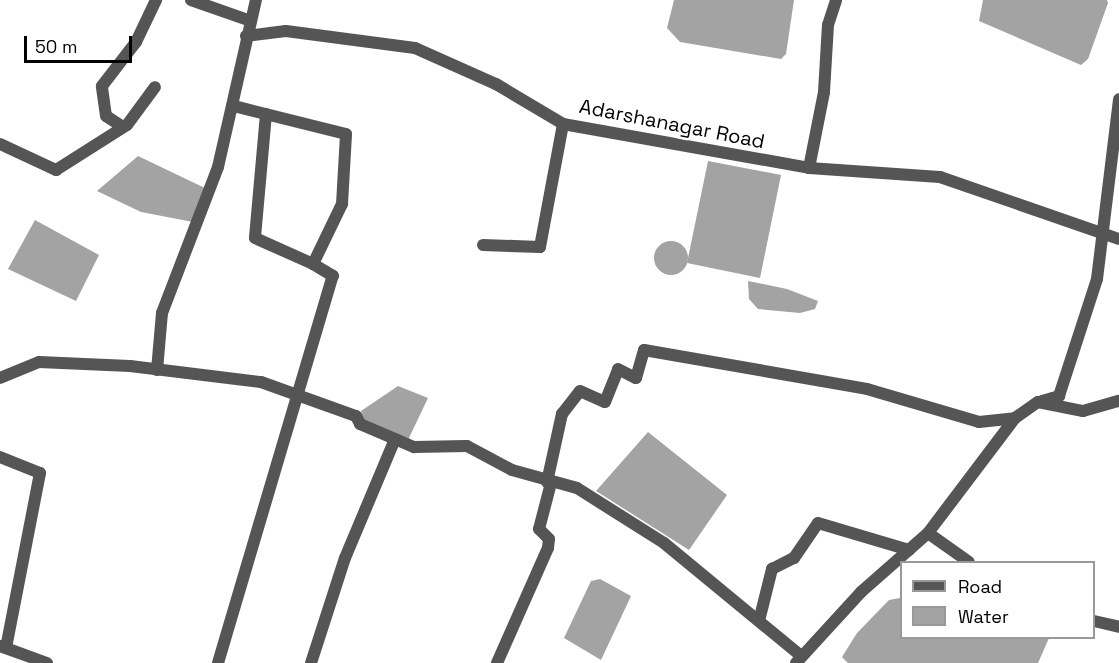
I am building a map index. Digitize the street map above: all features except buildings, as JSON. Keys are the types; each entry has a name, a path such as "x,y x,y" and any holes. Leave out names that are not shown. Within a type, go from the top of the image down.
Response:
{"street":[{"path":"123,127 106,116 102,86 136,42 156,0"},
{"path":"190,0 248,20"},
{"path":"157,370 162,313 201,219 234,106 248,20 256,0"},
{"path":"809,168 824,92 828,25 837,0"},
{"name":"Adarshanagar Road","path":"246,36 286,31 415,48 496,84 563,123 809,168 940,177 1119,239"},
{"path":"0,144 56,170 123,127 154,87"},
{"path":"0,378 39,362 157,370 261,382 294,391 356,416 360,424 414,447 467,446 549,482 577,488 664,543 759,621 799,659 928,533 1015,418 1038,402 1059,396 1097,279 1119,99"},
{"path":"234,106 346,134 342,204 313,264"},
{"path":"218,663 294,391 333,276 313,264 255,238 266,114"},
{"path":"483,245 540,247 563,123"},
{"path":"497,663 548,548 549,539 539,529 562,414 580,391 605,402 618,369 636,378 644,350 867,389 979,422 1015,418"},
{"path":"1038,402 1083,411 1119,401"},
{"path":"311,663 345,558 395,439"},
{"path":"0,457 40,473 3,647 47,663"},
{"path":"759,621 772,569 794,558 818,523 909,550"},
{"path":"928,533 968,561"},
{"path":"1095,621 1119,627"}],"water":[{"path":"674,0 794,0 786,54 781,59 680,42 667,28"},
{"path":"983,0 1107,0 1108,3 1088,59 1081,65 979,21"},
{"path":"138,156 207,189 193,222 141,212 97,191"},
{"path":"708,161 781,175 760,278 687,263"},
{"path":"35,220 99,255 76,301 8,269"},
{"path":"671,241 683,246 688,258 683,270 671,275 659,270 654,258 659,246"},
{"path":"748,281 787,289 818,301 815,309 800,313 758,309 749,299"},
{"path":"398,386 428,398 408,440 363,423 361,411"},
{"path":"648,432 727,495 689,550 596,491"},
{"path":"600,579 631,596 601,660 564,638 591,581"},
{"path":"900,598 900,639 1049,639 1038,663 848,663 842,657 857,633 889,600"}]}
